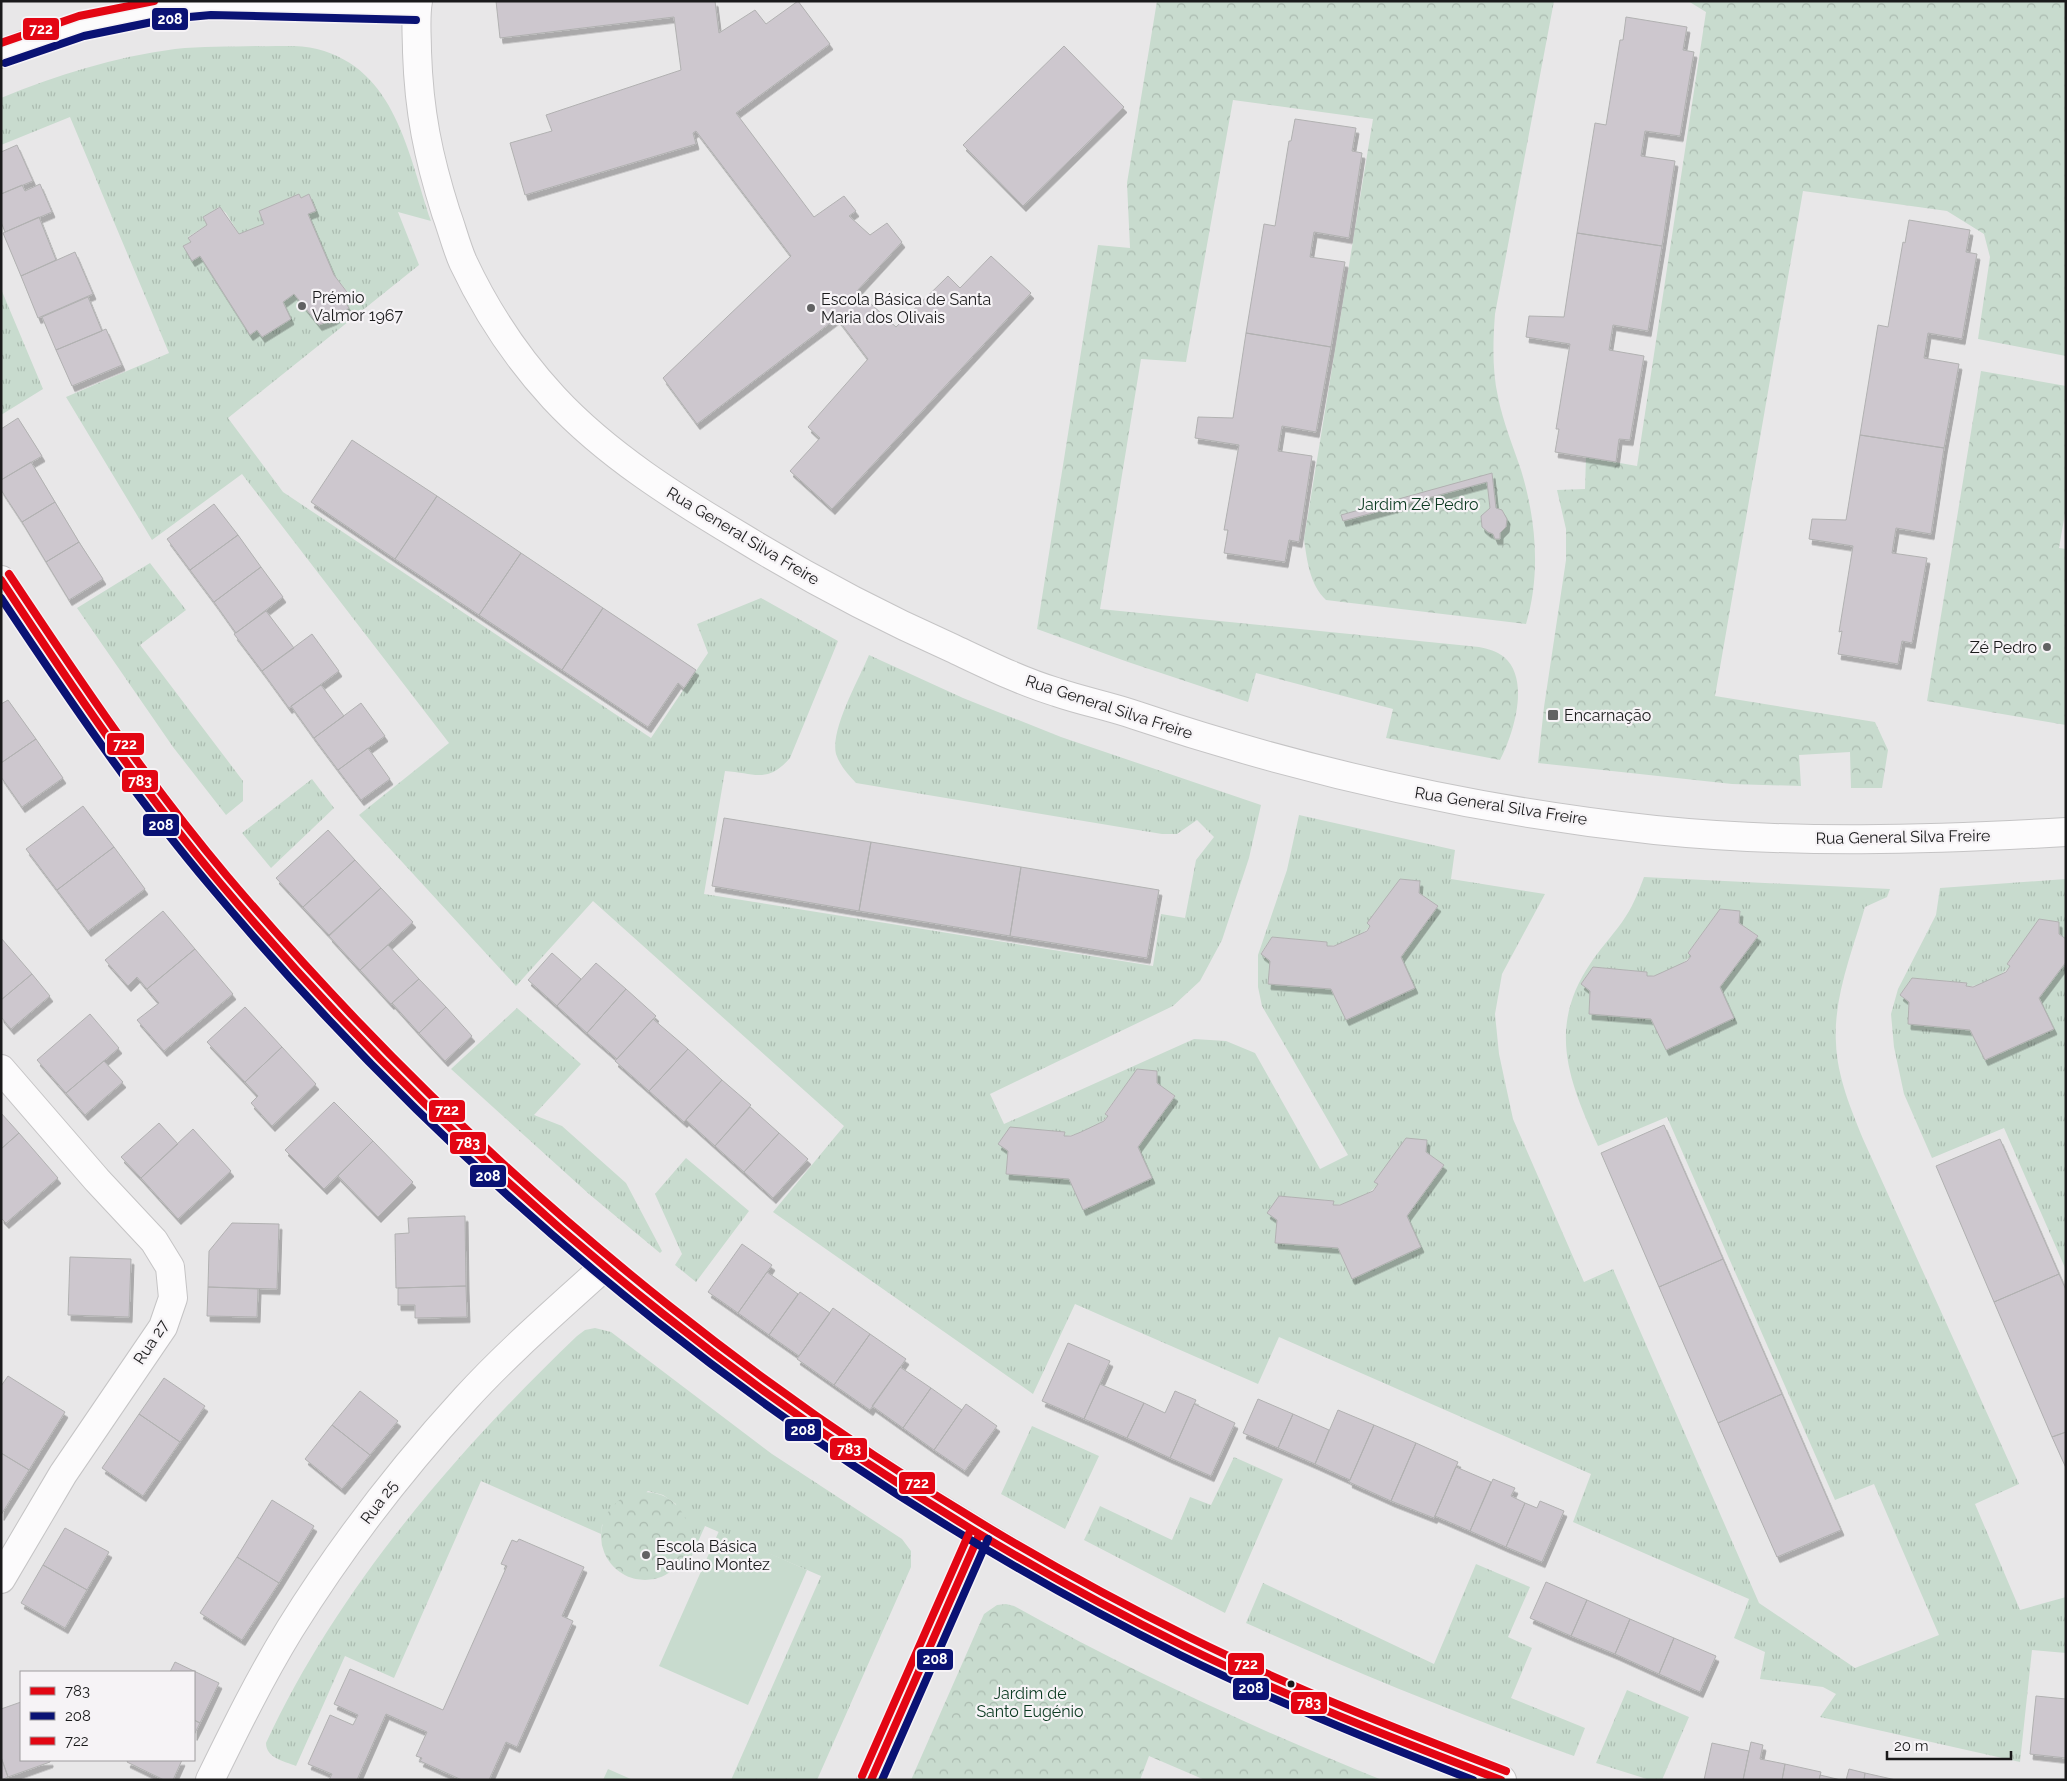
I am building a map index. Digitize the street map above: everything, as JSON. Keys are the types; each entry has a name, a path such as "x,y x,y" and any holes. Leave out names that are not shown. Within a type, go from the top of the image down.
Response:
{"street":[{"path":"1,54 30,42 82,26 166,9 211,5 417,6"},
{"name":"Rua General Silva Freire","path":"417,6 421,111 429,160 462,259 497,323 524,363 582,426 627,463 703,514 765,552 874,611 992,666 1052,691 1292,763 1426,796 1542,816 1655,830 1750,837 1969,838 2066,832"},
{"path":"1,580 64,676 139,780 218,880 343,1022 432,1112 525,1200 604,1267 722,1362 863,1461 980,1535 1043,1571 1188,1648 1334,1714 1408,1745 1502,1780"},
{"name":"Rua 27","path":"1,1069 97,1180 154,1241 170,1267 174,1298 164,1327 63,1474 1,1579"},
{"name":"Rua 25","path":"210,1780 248,1704 290,1630 336,1559 386,1491 467,1397 527,1337 604,1267"},
{"path":"871,1780 980,1535"}],"green space":[{"name":"Jardim Zé Pedro","path":"1157,1 1554,1 1495,314 1494,335 1494,366 1498,397 1505,425 1521,470 1533,527 1535,547 1534,586 1526,624 1326,600 1316,587 1308,564 1304,539 1373,119 1233,100 1186,362 1141,359 1100,609 1479,647 1498,653 1512,667 1517,679 1518,693 1517,708 1510,737 1500,760 1386,738 1393,709 1256,673 1248,702 1037,629 1098,245 1130,248 1127,183"},
{"path":"1688,1 2066,1 2066,356 1978,339 1990,257 1984,234 1947,211 1803,191 1715,696 1875,722 1888,750 1882,788 1851,788 1850,752 1799,755 1801,786 1732,784 1538,763 1544,707 1566,560 1566,529 1557,490 1585,489 1586,457 1637,466 1706,12"},
{"path":"310,47 344,59 365,75 382,95 395,117 406,142 431,221 398,212 419,265 228,418 283,492 651,738 708,653 697,624 761,598 838,641 790,758 782,766 767,774 753,775 725,771 704,894 1153,966 1161,914 1185,918 1196,860 1214,837 1197,820 1177,834 1162,834 856,783 844,770 836,754 835,744 841,718 869,655 963,698 1061,737 1261,805 1249,858 1222,940 1200,981 1173,1006 990,1094 1004,1124 1194,1039 1226,1041 1255,1053 1320,1169 1348,1155 1262,1006 1258,987 1258,955 1287,870 1299,815 1455,850 1451,879 1545,894 1502,974 1495,1014 1499,1054 1513,1119 1584,1282 1613,1269 1759,1603 1855,1668 1939,1635 1874,1484 1835,1500 1667,1117 1598,1146 1578,1099 1571,1076 1567,1054 1566,1031 1569,1009 1578,985 1592,961 1629,911 1644,877 1890,889 1887,897 1865,907 1841,991 1836,1026 1837,1055 1845,1092 1863,1139 2019,1484 1975,1504 2020,1610 2066,1597 2066,1653 2032,1650 2020,1762 1820,1717 1836,1694 1823,1687 1760,1679 1765,1652 1734,1638 1749,1599 1573,1522 1591,1474 1279,1337 1258,1384 1075,1304 1033,1394 773,1212 844,1126 593,901 516,986 359,815 449,743 242,474 152,540 66,397 169,353 70,117 1,145 1,98 65,74 152,52 175,49","holes":["299,194 301,198 309,194 316,210 308,214 334,275 350,295 344,300 349,308 334,319 319,325 294,294 283,302 291,319 263,337 257,330 250,335 200,256 192,261 183,246 191,242 188,237 207,225 203,217 219,207 226,213 239,234 264,224 259,211","1400,879 1420,881 1419,893 1437,906 1401,957 1414,988 1346,1020 1331,989 1270,961 1261,953 1272,937 1327,942 1327,946 1351,940 1367,930 1370,926 1368,923","1720,909 1740,911 1739,923 1758,936 1720,987 1734,1018 1666,1050 1651,1019 1589,1014 1590,991 1581,984 1593,967 1647,972 1647,976 1652,976 1670,970 1682,963 1691,956 1688,953","1138,1069 1157,1071 1157,1083 1175,1096 1138,1147 1152,1178 1083,1210 1069,1179 1006,1174 1008,1151 999,1144 1010,1128 1064,1132 1064,1136 1069,1136 1094,1127 1108,1116 1105,1113","1407,1138 1427,1140 1426,1152 1444,1165 1407,1216 1421,1247 1352,1279 1338,1248 1275,1243 1277,1220 1268,1213 1279,1196 1333,1201 1333,1205 1339,1205 1364,1195 1378,1184 1374,1182"]},
{"path":"1,289 43,389 1,415"},
{"path":"1981,371 2066,386 2066,508 2059,548 2066,549 2066,725 1927,701"},
{"path":"150,563 186,610 140,645 243,781 243,801 226,815 173,747 77,608"},
{"path":"312,779 334,808 271,868 242,833"},
{"path":"2066,879 2066,939 2059,934 2059,922 2039,919 2007,964 2010,966 1996,977 1971,986 1966,986 1966,983 1912,978 1900,995 1909,1002 1908,1024 1970,1030 1985,1060 2054,1029 2039,998 2066,962 2066,1270 2004,1128 1932,1158 1904,1094 1894,1047 1891,1014 1898,989 1936,915 1940,888"},
{"path":"517,1008 581,1064 534,1115 562,1126 626,1183 662,1251 660,1253 589,1194 451,1069"},
{"path":"686,1158 749,1211 696,1282 675,1265 682,1254 655,1194"},
{"path":"595,1328 611,1332 772,1454 902,1539 911,1551 911,1567 817,1780 731,1780 821,1576 705,1526 685,1571 676,1567 682,1560 676,1504 663,1495 648,1491 602,1525 601,1534 481,1481 394,1678 345,1656 296,1766 272,1756 266,1743 295,1686 328,1630 364,1577 403,1525 487,1427 577,1336 585,1330"},
{"path":"1032,1426 1099,1456 1065,1529 1001,1494"},
{"path":"1234,1457 1283,1479 1225,1613 1084,1540 1100,1506 1172,1540 1190,1497 1211,1505"},
{"path":"645,1492 662,1495 676,1505 686,1519 689,1536 686,1553 676,1567 662,1577 645,1580 628,1577 614,1567 604,1553 601,1536 604,1519 614,1505 628,1495"},
{"path":"719,1531 807,1570 748,1705 659,1666"},
{"path":"1476,1564 1530,1587 1508,1637 1532,1648 1511,1698 1585,1728 1574,1756 1409,1693 1246,1623 1263,1583 1434,1664"},
{"name":"Jardim de Santo Eugénio","path":"1006,1604 1014,1606 1059,1631 1195,1699 1288,1741 1382,1780 1205,1780 1149,1756 1140,1780 911,1780 984,1614 997,1605"},
{"path":"1627,1690 1689,1717 1662,1780 1650,1780 1596,1763"},
{"path":"608,1769 633,1780 603,1780"}],"building":[{"path":"496,1 715,1 719,33 755,10 766,24 798,1 830,44 736,113 814,217 844,196 856,211 849,216 870,235 887,223 902,242 857,291 896,327 948,276 960,288 991,256 1031,293 832,509 790,471 820,438 808,427 868,359 837,318 697,424 663,378 791,256 696,131 693,133 696,144 525,195 510,143 552,131 546,115 681,70 674,17 500,38"},
{"path":"1626,17 1687,27 1683,50 1694,52 1680,136 1645,131 1641,156 1675,161 1662,246 1577,233 1595,123 1606,125 1620,40 1623,40"},
{"path":"1064,46 1124,107 1023,206 963,145"},
{"path":"1295,119 1356,128 1352,151 1362,153 1349,238 1314,232 1312,244 1310,257 1345,262 1331,347 1246,333 1264,224 1275,226 1289,141 1291,141"},
{"path":"17,145 33,181 1,194 1,152"},
{"path":"40,184 52,212 5,232 1,222 1,194 22,185 25,191"},
{"path":"299,194 301,198 309,194 316,211 308,214 334,275 350,296 344,300 349,308 334,319 319,325 294,294 283,302 291,319 262,337 257,330 250,335 200,256 192,261 183,246 191,242 188,238 207,225 203,217 220,207 239,234 264,224 259,211"},
{"path":"39,217 56,260 21,276 3,233"},
{"path":"1909,220 1970,230 1966,252 1977,254 1962,339 1928,333 1924,358 1959,364 1944,448 1860,435 1878,325 1888,327 1903,242 1905,243"},
{"path":"1577,233 1662,246 1648,331 1613,325 1609,350 1644,356 1630,440 1619,439 1616,462 1555,452 1559,429 1556,429 1570,344 1526,337 1529,316 1564,317"},
{"path":"75,252 93,294 38,318 21,276"},
{"path":"88,297 102,331 56,350 42,317"},
{"path":"106,329 122,365 72,386 56,350"},
{"path":"1246,333 1331,347 1316,432 1282,426 1278,451 1312,456 1299,542 1289,540 1285,562 1224,553 1228,530 1224,530 1239,445 1195,438 1198,417 1233,418"},
{"path":"18,418 42,456 1,480 1,429"},
{"path":"1860,435 1944,448 1931,534 1896,528 1892,553 1927,558 1912,643 1902,641 1898,664 1838,654 1842,631 1839,632 1853,546 1809,539 1812,519 1846,520"},
{"path":"352,440 437,496 395,559 311,502"},
{"path":"31,462 55,502 22,522 1,490 1,480"},
{"path":"1492,473 1496,508 1502,510 1507,519 1506,527 1500,533 1500,539 1495,539 1493,534 1482,527 1481,516 1490,508 1487,482 1343,521 1341,515"},
{"path":"437,496 521,553 479,615 395,559"},
{"path":"55,502 79,542 46,562 22,522"},
{"path":"214,504 238,535 190,570 167,539"},
{"path":"238,535 261,567 214,602 190,570"},
{"path":"79,542 103,579 69,600 46,562"},
{"path":"521,553 603,608 562,670 479,615"},
{"path":"261,567 283,597 236,633 214,602"},
{"path":"603,608 696,670 684,688 678,683 648,727 562,670"},
{"path":"266,611 294,648 262,671 234,634"},
{"path":"312,634 339,671 289,708 262,671"},
{"path":"321,685 344,716 314,738 291,706"},
{"path":"8,700 36,739 1,763 1,704"},
{"path":"361,703 385,736 338,770 314,738"},
{"path":"36,739 63,778 22,807 1,777 1,763"},
{"path":"368,748 390,779 361,800 338,770"},
{"path":"83,806 114,847 57,890 26,849"},
{"path":"724,818 871,842 859,911 712,886"},
{"path":"328,830 355,860 303,907 276,878"},
{"path":"871,842 1021,867 1010,936 859,911"},
{"path":"114,847 145,889 88,931 57,890"},
{"path":"355,860 381,888 329,935 303,907"},
{"path":"1021,867 1159,890 1147,958 1010,936"},
{"path":"1400,879 1420,881 1419,893 1438,906 1401,957 1415,988 1346,1020 1331,989 1268,984 1270,961 1261,954 1272,937 1327,942 1327,946 1334,946 1343,942 1367,931 1370,926 1367,923"},
{"path":"381,888 413,922 360,970 329,936"},
{"path":"1720,909 1740,911 1739,923 1758,936 1720,987 1734,1018 1666,1050 1651,1019 1589,1014 1590,991 1581,984 1593,967 1647,972 1647,976 1654,976 1663,972 1687,961 1691,956 1688,953"},
{"path":"163,911 195,949 147,989 137,977 128,986 105,960"},
{"path":"2039,919 2059,922 2059,934 2066,939 2066,962 2039,998 2054,1029 1985,1060 1970,1030 1908,1024 1909,1002 1900,995 1912,978 1967,983 1966,986 1973,987 2006,972 2010,966 2007,964"},
{"path":"1,938 32,974 1,1000"},
{"path":"388,945 419,979 391,1004 360,970"},
{"path":"195,949 233,994 164,1051 137,1020 159,1003 147,989"},
{"path":"552,953 581,979 557,1006 528,980"},
{"path":"596,963 626,989 587,1033 557,1006"},
{"path":"32,974 50,996 11,1029 1,1017 1,1000"},
{"path":"419,979 446,1007 419,1033 392,1003"},
{"path":"626,989 656,1016 617,1059 587,1033"},
{"path":"245,1007 282,1047 245,1082 207,1042"},
{"path":"446,1007 472,1036 445,1061 419,1033"},
{"path":"90,1014 119,1048 66,1093 37,1060"},
{"path":"653,1019 688,1049 649,1091 615,1061"},
{"path":"282,1047 316,1084 272,1126 251,1103 258,1096 245,1082"},
{"path":"688,1049 722,1080 684,1122 649,1091"},
{"path":"104,1061 123,1082 85,1115 66,1093"},
{"path":"1137,1069 1157,1071 1157,1083 1175,1096 1138,1147 1152,1178 1083,1210 1069,1179 1006,1174 1008,1151 998,1144 1010,1127 1065,1132 1064,1136 1071,1136 1081,1132 1104,1121 1108,1116 1105,1114"},
{"path":"722,1080 751,1105 715,1146 686,1120"},
{"path":"334,1102 373,1141 324,1189 285,1150"},
{"path":"750,1107 779,1133 744,1172 715,1146"},
{"path":"1,1113 19,1133 1,1149"},
{"path":"159,1123 178,1144 141,1178 121,1157"},
{"path":"1664,1125 1723,1259 1659,1287 1601,1153"},
{"path":"193,1129 231,1171 178,1219 141,1178"},
{"path":"19,1133 58,1178 6,1223 1,1218 1,1149"},
{"path":"779,1133 808,1159 773,1198 744,1172"},
{"path":"1406,1138 1427,1140 1426,1152 1444,1165 1407,1216 1421,1247 1352,1279 1338,1248 1275,1243 1277,1220 1267,1213 1279,1196 1334,1201 1333,1205 1340,1205 1373,1191 1378,1184 1374,1182"},
{"path":"2000,1139 2059,1274 1994,1302 1936,1166"},
{"path":"373,1141 413,1182 378,1217 338,1176"},
{"path":"465,1216 466,1286 396,1288 395,1234 409,1233 408,1218"},
{"path":"232,1223 279,1224 277,1289 208,1287 209,1251"},
{"path":"742,1244 772,1265 738,1313 708,1292"},
{"path":"70,1257 131,1259 129,1317 68,1315"},
{"path":"1723,1259 1782,1394 1718,1423 1659,1287"},
{"path":"767,1272 798,1294 769,1335 738,1313"},
{"path":"2059,1274 2066,1290 2066,1432 2052,1437 1994,1302"},
{"path":"466,1286 467,1317 415,1318 415,1305 398,1305 398,1288"},
{"path":"208,1287 258,1289 257,1317 207,1316"},
{"path":"800,1292 830,1313 799,1356 769,1335"},
{"path":"833,1308 870,1334 834,1385 797,1359"},
{"path":"870,1334 906,1359 870,1410 834,1385"},
{"path":"1068,1343 1110,1361 1084,1419 1042,1401"},
{"path":"900,1367 931,1388 903,1428 872,1406"},
{"path":"8,1376 65,1412 29,1470 1,1453 1,1386"},
{"path":"164,1378 205,1406 180,1442 139,1414"},
{"path":"1100,1384 1144,1403 1127,1438 1084,1419"},
{"path":"931,1388 962,1410 934,1450 903,1428"},
{"path":"360,1391 398,1421 370,1455 332,1425"},
{"path":"1175,1391 1196,1400 1170,1458 1127,1438 1144,1403 1165,1413"},
{"path":"1782,1394 1841,1530 1777,1557 1718,1423"},
{"path":"1258,1399 1293,1414 1278,1448 1243,1433"},
{"path":"966,1404 997,1426 965,1471 934,1450"},
{"path":"1194,1404 1235,1423 1211,1476 1170,1458"},
{"path":"1338,1410 1374,1425 1350,1480 1315,1464"},
{"path":"139,1414 180,1442 143,1496 102,1468"},
{"path":"1293,1414 1329,1430 1315,1464 1278,1448"},
{"path":"332,1425 370,1455 342,1489 305,1459"},
{"path":"1374,1425 1416,1443 1391,1501 1349,1482"},
{"path":"2066,1432 2066,1468 2052,1437"},
{"path":"1416,1443 1458,1462 1434,1518 1391,1501"},
{"path":"1,1453 29,1470 1,1515"},
{"path":"1456,1467 1491,1482 1470,1531 1435,1516"},
{"path":"1493,1479 1515,1488 1511,1496 1525,1503 1506,1547 1470,1531"},
{"path":"272,1500 314,1526 279,1583 237,1557"},
{"path":"1540,1501 1564,1511 1542,1562 1506,1547 1525,1503 1537,1508"},
{"path":"65,1528 109,1552 87,1590 43,1565"},
{"path":"519,1539 584,1567 562,1616 573,1621 517,1747 506,1742 489,1780 462,1780 420,1761 422,1758 416,1756 427,1732 386,1714 357,1780 329,1780 332,1774 308,1764 330,1715 353,1725 358,1715 334,1704 350,1669 443,1710 507,1566 501,1564 512,1540 517,1542"},
{"path":"237,1557 279,1583 242,1640 200,1613"},
{"path":"43,1565 87,1590 65,1628 21,1603"},
{"path":"1546,1582 1587,1600 1571,1636 1530,1618"},
{"path":"1587,1600 1630,1619 1615,1654 1571,1636"},
{"path":"1630,1619 1674,1638 1659,1674 1615,1654"},
{"path":"1674,1638 1716,1656 1700,1692 1659,1674"},
{"path":"175,1662 194,1671 170,1671"},
{"path":"195,1672 219,1683 200,1723 195,1720"},
{"path":"2036,1696 2066,1699 2066,1758 2030,1754"},
{"path":"20,1702 20,1761 50,1762 8,1777 1,1757 1,1709"},
{"path":"195,1720 200,1723 195,1733"},
{"path":"1751,1742 1763,1745 1760,1759 1785,1764 1782,1780 1743,1780"},
{"path":"1712,1743 1749,1751 1743,1780 1704,1780"},
{"path":"1,1757 8,1777 1,1780"},
{"path":"182,1761 173,1780 164,1780 127,1762"},
{"path":"1785,1764 1821,1772 1819,1780 1782,1780"},
{"path":"1849,1769 1865,1773 1864,1780 1846,1780"},
{"path":"1865,1773 1896,1780 1864,1780"},
{"path":"1820,1775 1841,1780 1819,1780"}],"transit line":[{"name":"722","path":"1,43 79,16 154,1"},
{"name":"208","path":"5,63 84,36 167,19 211,15 416,20"},
{"name":"722","path":"9,574 87,690 197,840 330,991 438,1102 551,1207 669,1306 793,1399 920,1485 1053,1565 1189,1637 1267,1674 1386,1724 1506,1771"},
{"name":"783","path":"1,580 80,697 190,847 323,999 431,1109 544,1215 663,1314 787,1407 915,1494 1047,1574 1184,1646 1262,1683 1381,1733 1501,1780"},
{"name":"208","path":"1,598 128,782 211,887 314,1004 422,1115 537,1221 656,1321 781,1415 909,1502 1043,1582 1180,1655 1252,1689 1362,1736 1473,1780"},
{"name":"722","path":"862,1776 970,1531"},
{"name":"783","path":"871,1780 979,1535"},
{"name":"208","path":"882,1780 988,1539"}],"place":[{"name":"Prémio Valmor 1967","path":"302,306"},
{"name":"Escola Básica de Santa Maria dos Olivais","path":"811,308"},
{"name":"Zé Pedro","path":"2047,647"},
{"name":"Encarnação","path":"1553,715"},
{"name":"Escola Básica Paulino Montez","path":"646,1555"}]}
